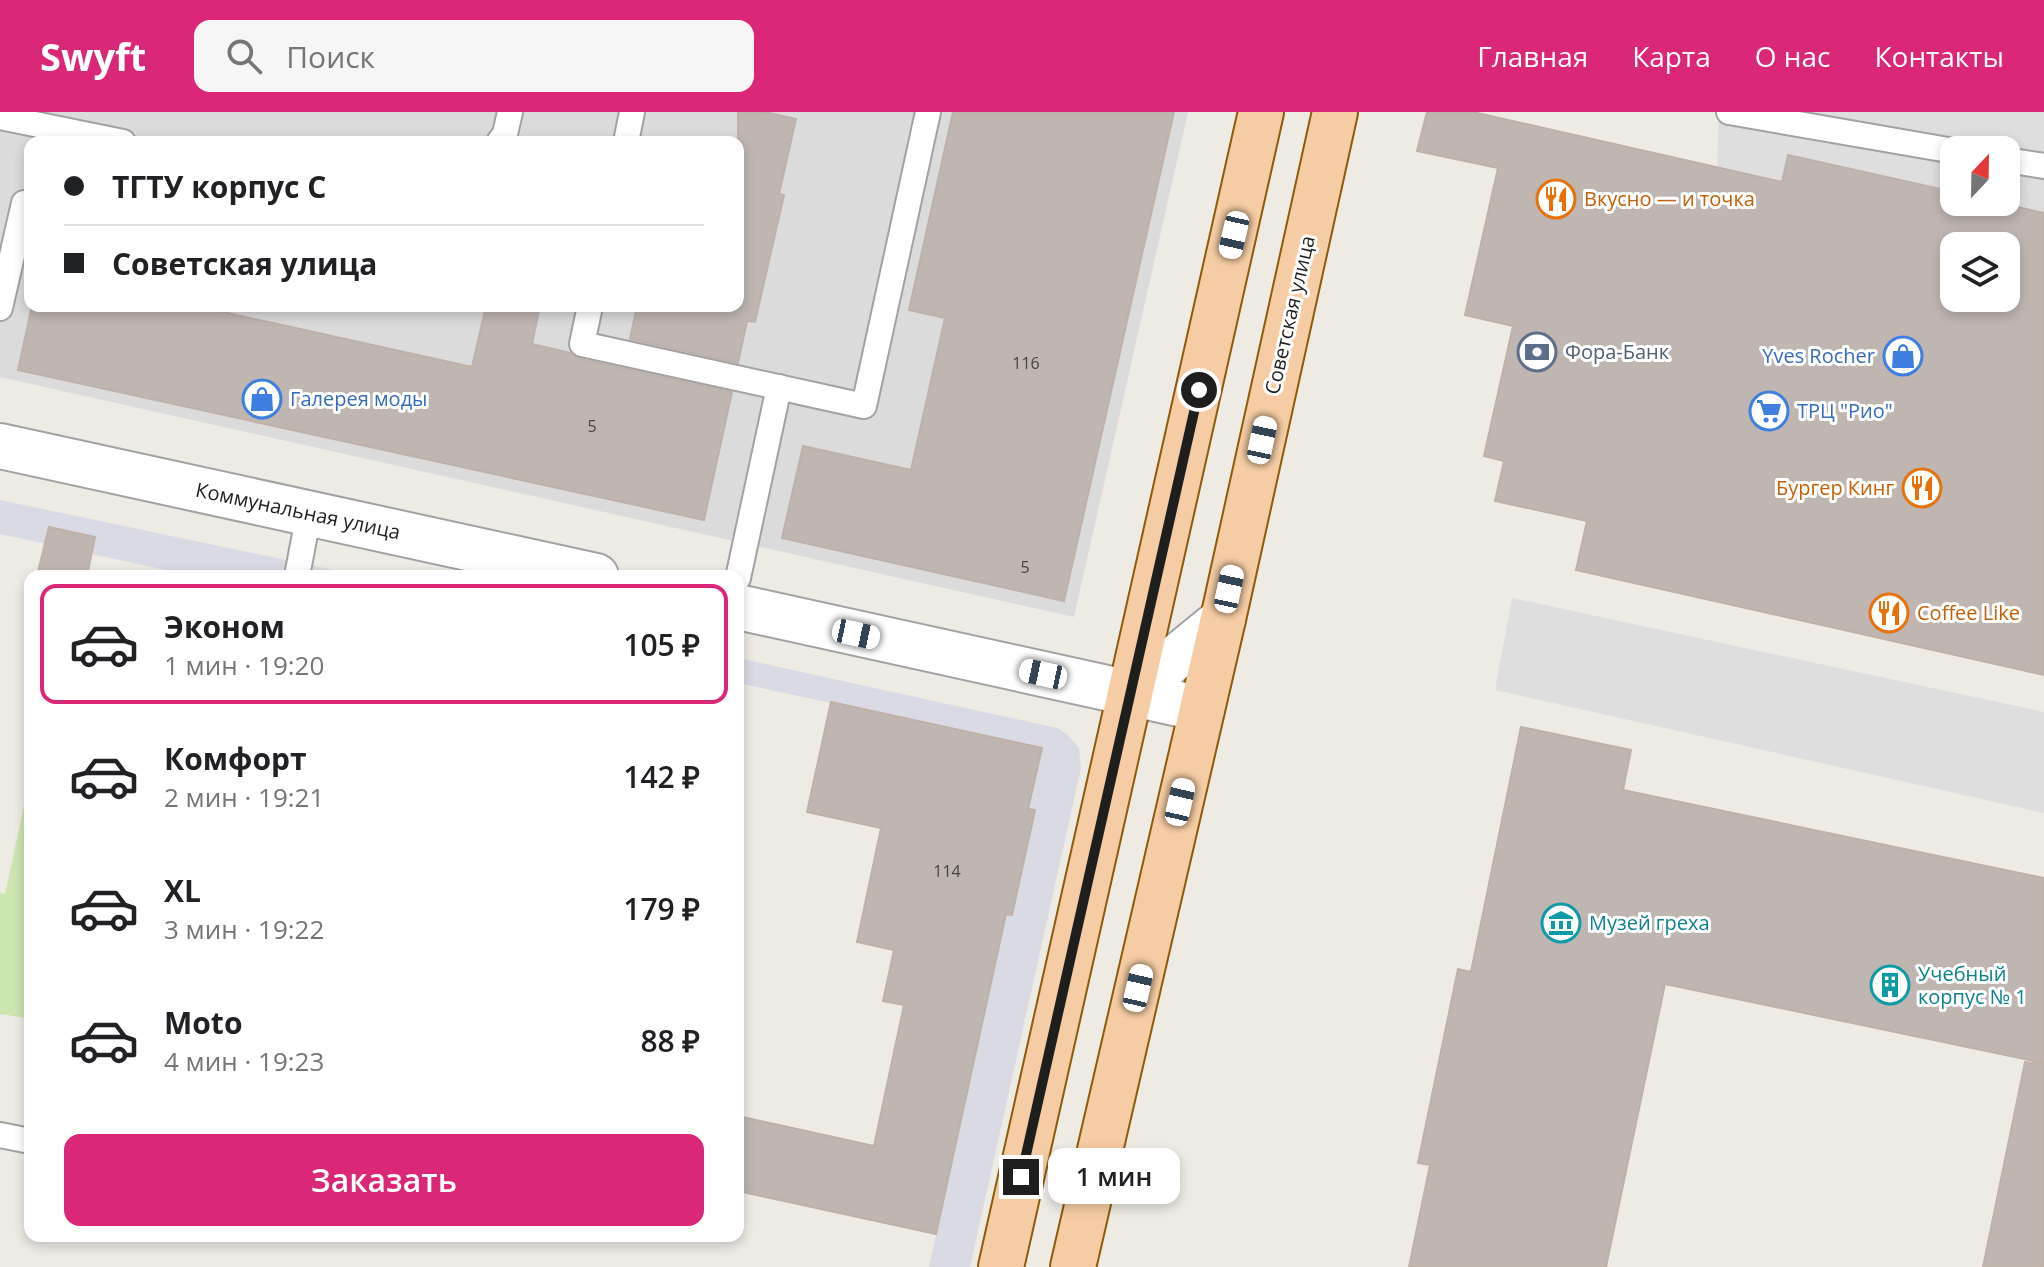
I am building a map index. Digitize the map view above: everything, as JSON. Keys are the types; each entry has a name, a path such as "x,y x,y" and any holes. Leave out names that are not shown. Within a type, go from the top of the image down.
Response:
{"main road":[{"path":"1001,1267 1261,112"},
{"name":"Советская улица","path":"1073,1267 1223,619 1335,112"}],"street":[{"name":"Коммунальная улица","path":"0,446 569,570"},
{"path":"744,608 1202,709"},
{"path":"1131,694 1223,619"}],"lane":[{"path":"504,136 510,112"},
{"path":"627,136 632,112"},
{"path":"589,312 582,344 864,406 928,112"},
{"path":"1729,112 1940,149"},
{"path":"0,117 93,136"},
{"path":"2020,162 2044,166"},
{"path":"0,308 24,203"},
{"path":"740,570 779,387"},
{"path":"298,570 309,513"},
{"path":"0,1135 24,1140"}],"shaded area":[{"path":"0,112 1188,112 1074,617 0,377"},
{"path":"1719,112 2044,112 2044,213 2020,207 2020,136 1940,136 1940,189 1788,155 1782,182 1717,167"},
{"path":"0,500 333,570 165,570 0,534"},
{"path":"1512,598 2044,712 2044,813 1495,690"},
{"path":"744,659 1057,728 1079,748 1081,768 970,1267 929,1267 1006,914 1012,914 1035,811 1028,809 1042,748 744,684"}],"green space":[{"path":"24,806 24,1018 0,1016 0,893 5,894"}],"building":[{"path":"738,112 765,112 796,119 779,194 784,195 755,322 747,321 738,363 630,339 636,312 744,312 744,136 738,136"},
{"path":"953,112 1174,112 1064,601 782,538 803,446 911,470 945,318 909,310"},
{"name":"ТРЦ \"Рио\"","path":"1427,112 1473,112 1782,182 1788,155 1940,189 1940,216 2020,216 2020,207 2044,213 2044,675 1576,570 1587,521 1495,501 1504,461 1484,456 1513,326 1465,315 1498,168 1417,151"},
{"path":"31,312 223,312 472,367 485,312 539,312 532,344 570,353 579,359 732,392 704,520 18,370"},
{"path":"49,527 95,537 88,570 38,570"},
{"path":"831,702 1042,748 1028,809 1035,810 1012,915 1006,914 936,1234 744,1192 744,1117 874,1146 904,1005 883,1001 894,950 857,942 881,828 807,812"},
{"name":"Учебный корпус № 1","path":"1521,727 1631,750 1623,790 2044,878 2044,1063 1665,984 1606,1267 1409,1267 1430,1165 1418,1163 1458,969 1471,972"},
{"path":"2025,1062 2044,1064 2044,1267 1983,1267"}],"place":[{"name":"Вкусно — и точка","path":"1556,199"},
{"name":"Фора-Банк","path":"1537,352"},
{"name":"Yves Rocher","path":"1903,356"},
{"name":"Галерея моды","path":"262,399"},
{"name":"ТРЦ \"Рио\"","path":"1769,411"},
{"name":"Бургер Кинг","path":"1922,488"},
{"name":"Coffee Like","path":"1889,613"},
{"name":"Музей греха","path":"1561,923"},
{"name":"Учебный корпус № 1","path":"1890,985"}],"route":[{"path":"1021,1177 1199,390"}]}
